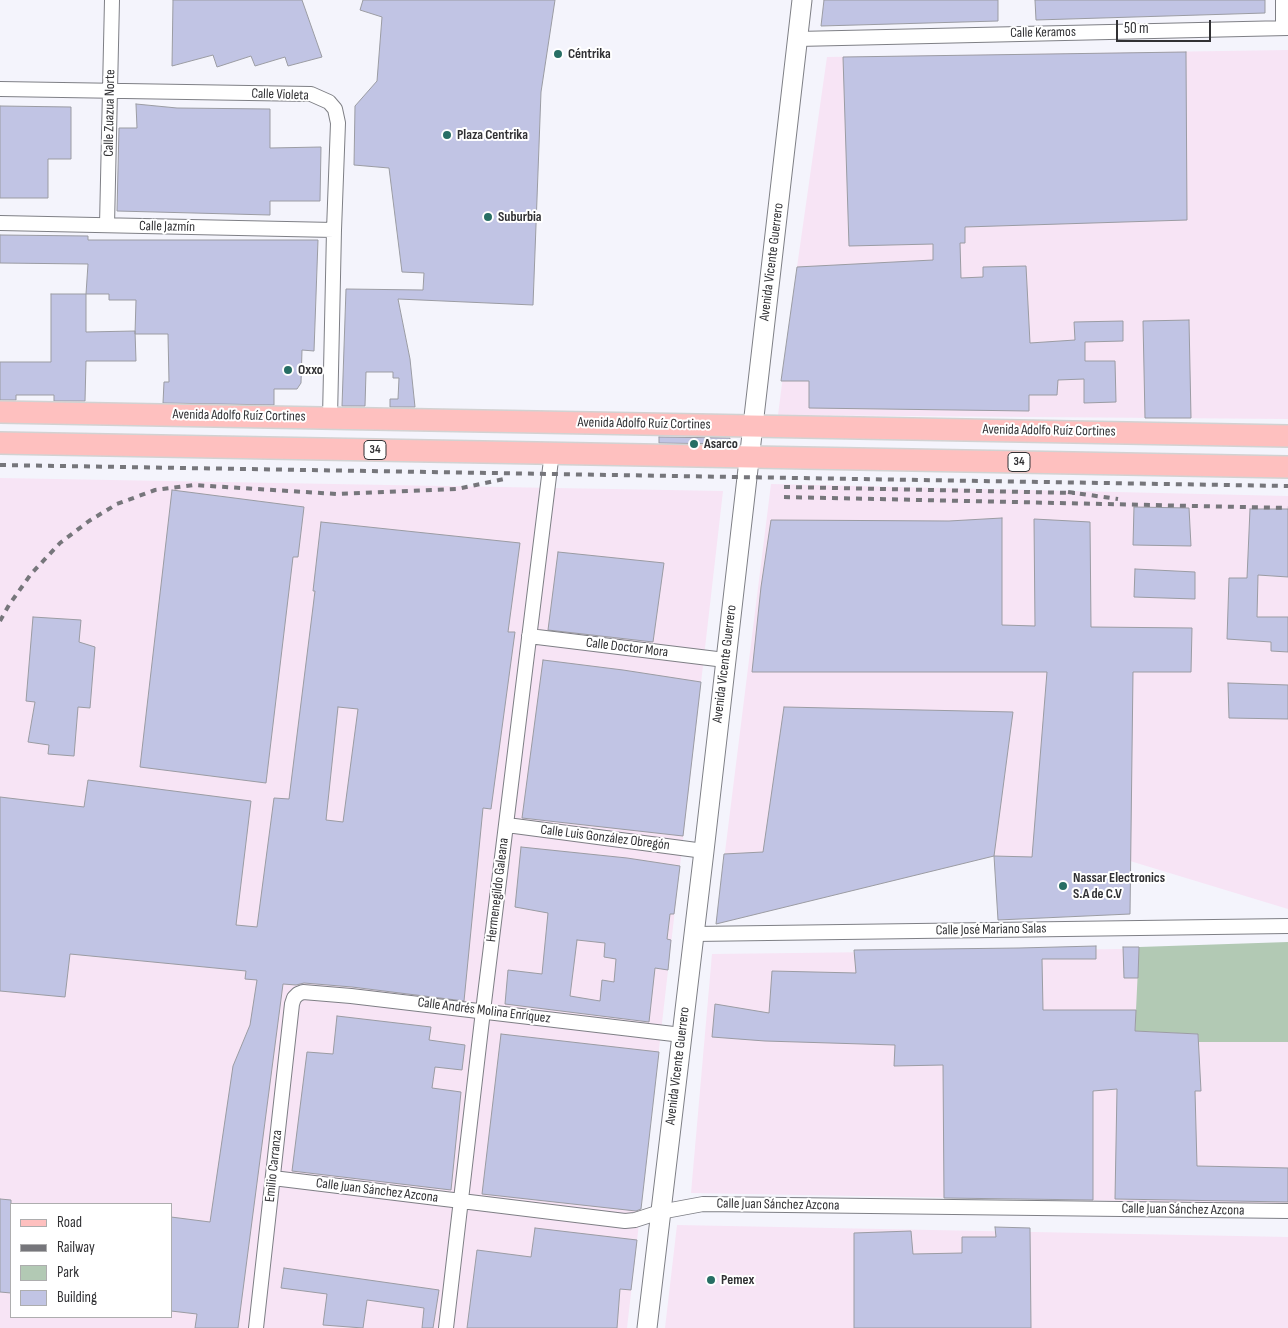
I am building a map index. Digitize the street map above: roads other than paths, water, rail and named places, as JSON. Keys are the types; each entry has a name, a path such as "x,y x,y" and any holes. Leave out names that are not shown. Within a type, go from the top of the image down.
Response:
{"main road":[{"name":"Avenida Vicente Guerrero","path":"647,1328 802,0"},
{"name":"Avenida Adolfo Ruíz Cortines","path":"0,412 1288,436"},
{"name":"34","path":"0,443 1288,467"}],"street":[{"name":"Calle Zuazua Norte","path":"107,225 112,0"},
{"path":"1283,0 1286,28"},
{"name":"Calle Keramos","path":"797,39 1286,28"},
{"name":"Calle Violeta","path":"0,89 311,94 329,102 335,108 338,123 330,418"},
{"name":"Calle Jazmín","path":"0,223 334,230"},
{"name":"Hermenegildo Galeana","path":"446,1328 528,636 552,452"},
{"name":"Calle Doctor Mora","path":"528,636 725,660"},
{"name":"Calle Luis González Obregón","path":"506,825 704,850"},
{"name":"Calle José Mariano Salas","path":"694,934 1288,926"},
{"name":"Calle Andrés Molina Enríquez","path":"292,1004 294,998 304,992 682,1035"},
{"name":"Emilio Carranza","path":"256,1328 292,1004"},
{"name":"Calle Juan Sánchez Azcona","path":"273,1178 625,1221 703,1204 1288,1211"}],"railway":[{"path":"0,465 1288,486"},
{"path":"0,621 31,574 60,543 89,521 117,504 155,490 194,485 336,494 457,489 504,479"},
{"path":"784,487 1075,493"},
{"path":"1068,492 1118,499"},
{"path":"784,497 1288,508"}],"place":[{"name":"Céntrika","path":"558,54"},
{"name":"Plaza Centrika","path":"447,135"},
{"name":"Suburbia","path":"488,217"},
{"name":"Oxxo","path":"288,370"},
{"name":"Asarco","path":"694,444"},
{"name":"Nassar Electronics S.A de C.V","path":"1063,886"},
{"name":"Pemex","path":"711,1280"}]}
